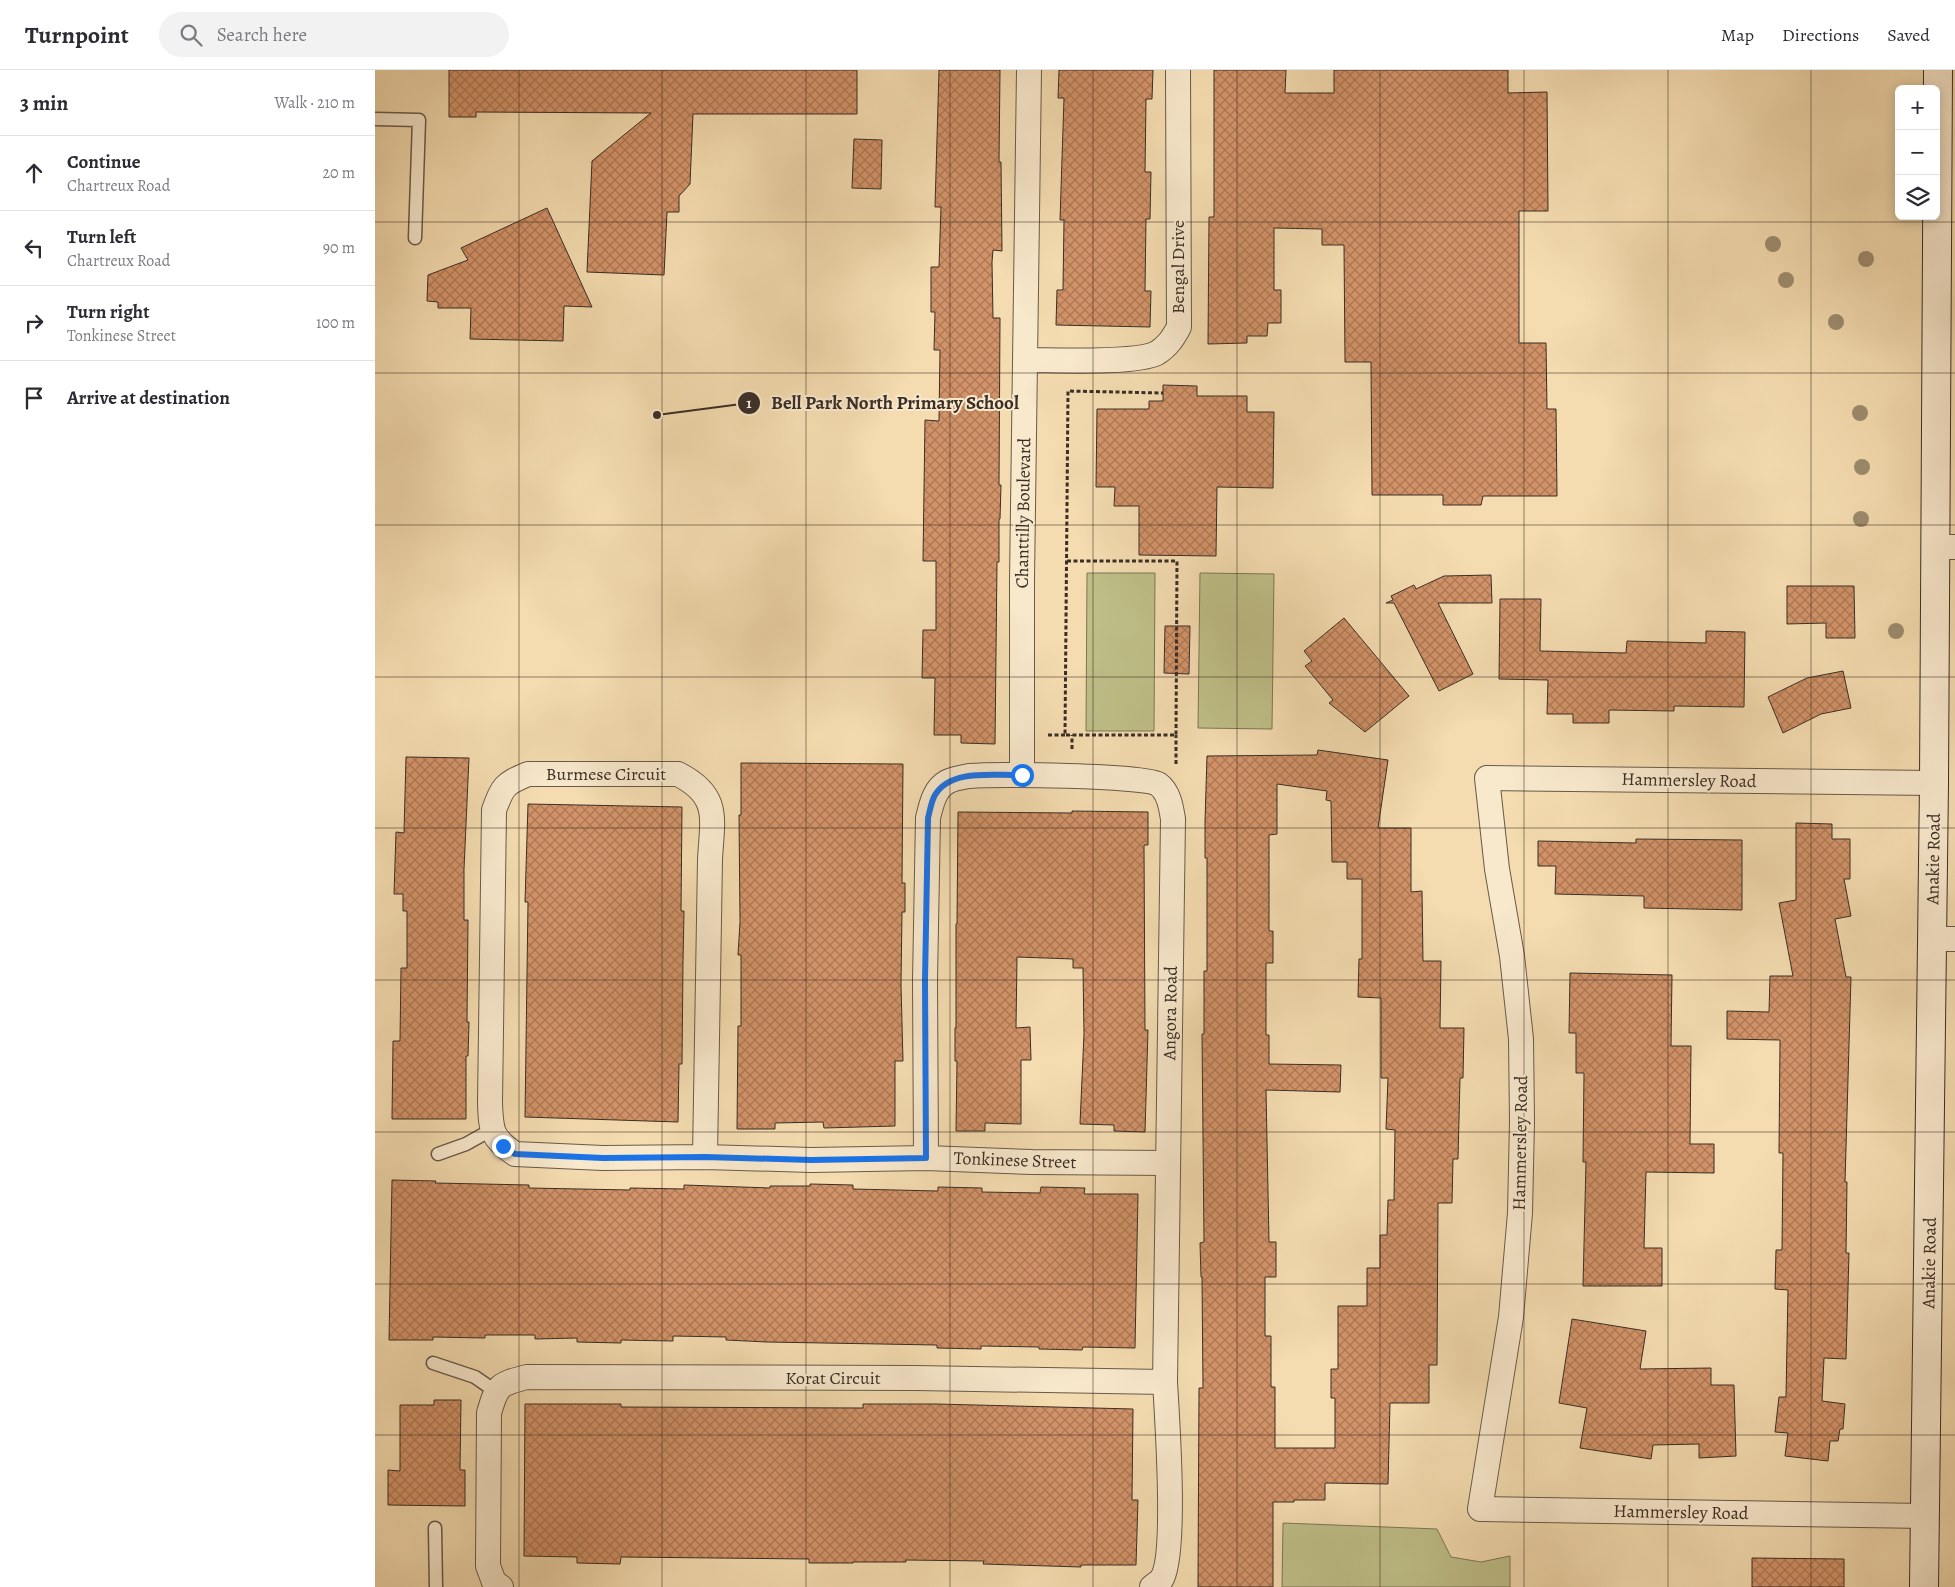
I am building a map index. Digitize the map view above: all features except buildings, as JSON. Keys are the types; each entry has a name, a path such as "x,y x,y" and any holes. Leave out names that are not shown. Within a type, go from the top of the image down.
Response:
{"main road":[{"name":"Anakie Road","path":"1925,1587 1944,939 1934,783 1945,547 1946,110 1938,70"}],"street":[{"name":"Chanttilly Boulevard","path":"1022,775 1022,580 1029,70"},
{"name":"Bengal Drive","path":"1026,360 1132,359 1155,354 1170,343 1179,327 1178,70"},
{"name":"Burmese Circuit","path":"497,1138 490,1103 494,810 501,792 509,782 528,774 678,774 694,782 708,798 712,818 709,869 705,1157"},
{"name":"Angora Road","path":"926,1158 925,980 928,818 934,796 946,782 967,776 1022,775 1143,780 1159,784 1171,802 1173,818 1165,1382"},
{"name":"Hammersley Road","path":"1926,1516 1480,1509 1511,1317 1520,1213 1522,1121 1520,1030 1513,956 1497,869 1487,778 1934,783"},
{"name":"Tonkinese Street","path":"497,1138 515,1154 603,1158 705,1157 811,1160 926,1158 1032,1162 1168,1163"},
{"name":"Korat Circuit","path":"495,1391 509,1381 527,1377 915,1378 1165,1382"},
{"path":"1155,1586 1161,1579 1165,1566 1169,1537 1169,1469 1165,1382"},
{"path":"493,1585 488,1566 489,1413 495,1391"}],"lane":[{"path":"375,120 419,120 415,238"},
{"path":"438,1154 466,1144 497,1138"},
{"path":"433,1363 475,1376 495,1391"},
{"path":"435,1528 436,1587"}],"path":[{"path":"1067,561 1177,561 1176,735 1065,735 1068,391 1163,393"}],"green space":[{"path":"1087,573 1155,573 1154,731 1086,731"},
{"path":"1200,573 1274,574 1272,729 1198,728"},
{"path":"1283,1523 1437,1529 1451,1557 1481,1562 1510,1556 1510,1587 1282,1587"}],"place":[{"name":"Bell Park North Primary School","path":"657,415"}],"route":[{"path":"503,1146 515,1154 603,1158 705,1157 811,1160 926,1158 925,980 928,818 934,796 946,782 967,776 1022,775"}]}
